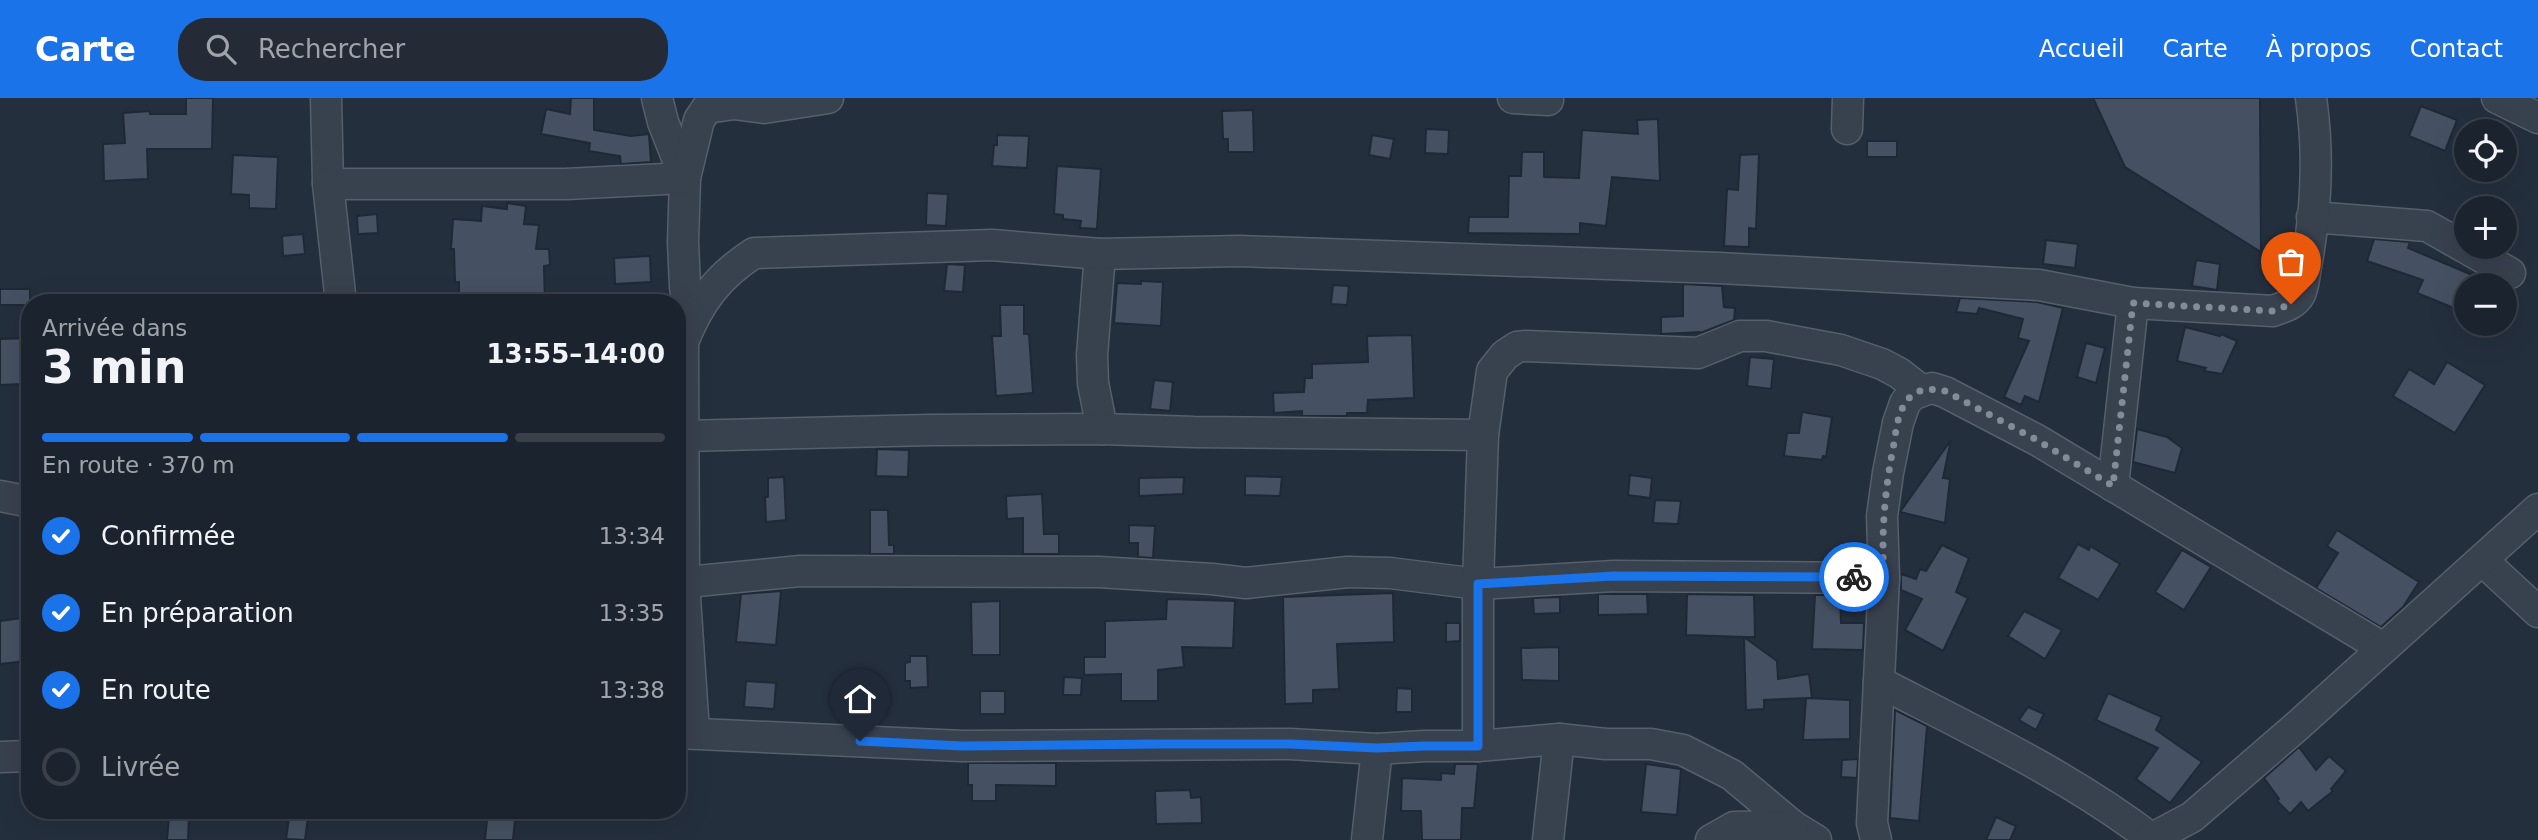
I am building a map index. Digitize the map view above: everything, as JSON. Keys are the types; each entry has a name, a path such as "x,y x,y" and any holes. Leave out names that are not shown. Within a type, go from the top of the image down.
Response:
{"street":[{"path":"326,98 328,184 340,294"},
{"path":"657,98 663,122 685,178"},
{"path":"673,294 683,243 685,178 699,120 707,108 734,104 764,108 828,98"},
{"path":"1513,98 1548,100"},
{"path":"1847,129 1848,98"},
{"path":"686,334 712,289 731,268 754,254 992,245 1100,254 1239,251 1719,268 2039,285 2133,303 2273,311 2291,304 2300,295 2304,279 2315,167 2311,98"},
{"path":"2497,98 2538,118"},
{"path":"328,184 566,184 685,178"},
{"path":"2312,217 2427,226 2510,272"},
{"path":"1100,254 1092,355 1093,383 1102,429"},
{"path":"2113,486 2133,303"},
{"path":"686,314 691,322"},
{"path":"1478,746 1478,584 1483,435 1492,371 1505,355 1517,347 1525,346 1698,353 1740,336 1766,336 1841,350 1899,373 1922,391"},
{"path":"1876,840 1872,823 1884,578 1882,516 1898,423 1905,403 1912,395 1922,391 1932,388 1945,391 2037,440 2383,648"},
{"path":"686,439 930,429 1483,435"},
{"path":"0,496 21,500"},
{"path":"1879,682 2075,786 2122,816 2163,837 2192,817 2295,728 2538,509"},
{"path":"2482,560 2538,612"},
{"path":"686,582 800,571 1099,572 1246,583 1367,572 1478,584 1614,576 1884,578"},
{"path":"686,733 962,746 1251,744 1377,748 1478,746 1559,739 1606,744 1651,744 1684,750 1732,775 1804,833"},
{"path":"1548,840 1559,739"},
{"path":"1367,840 1377,748"},
{"path":"0,757 21,756"},
{"path":"1712,840 1734,827 1804,833"}],"building":[{"path":"186,98 213,98 212,149 147,149 148,179 104,181 103,144 125,143 123,113 150,111 150,114 186,114"},
{"path":"571,98 594,98 594,130 631,136 649,134 651,162 621,164 620,156 589,151 590,143 541,134 546,109 570,114"},
{"path":"2093,98 2260,98 2261,252 2125,167"},
{"path":"2421,106 2454,119 2445,151 2409,136"},
{"path":"1253,110 1254,152 1228,152 1228,139 1223,139 1222,111"},
{"path":"1658,119 1660,181 1612,177 1606,226 1580,223 1580,234 1468,233 1469,217 1508,217 1509,176 1521,176 1522,152 1544,152 1544,177 1579,178 1582,130 1638,134 1637,120"},
{"path":"1426,129 1449,130 1448,154 1425,153"},
{"path":"997,135 1029,136 1027,168 992,166"},
{"path":"1372,135 1394,139 1390,159 1369,155"},
{"path":"1867,141 1897,141 1897,157 1867,157"},
{"path":"1759,154 1756,229 1749,228 1749,247 1724,246 1727,189 1738,190 1740,155"},
{"path":"233,155 278,157 276,209 249,208 249,195 231,194"},
{"path":"1057,166 1101,169 1097,229 1080,228 1081,221 1063,219 1063,215 1054,214"},
{"path":"927,193 948,194 946,226 926,225"},
{"path":"507,203 526,206 524,224 539,225 536,249 549,249 550,265 544,266 545,294 459,294 459,282 455,282 454,249 451,249 453,219 481,221 482,206 507,209"},
{"path":"377,214 378,233 358,234 357,216"},
{"path":"303,234 305,254 283,256 282,236"},
{"path":"2374,239 2410,242 2408,248 2467,273 2454,273 2454,308 2417,293 2423,280 2367,261"},
{"path":"2046,240 2078,244 2075,268 2043,264"},
{"path":"650,256 651,282 615,284 614,258"},
{"path":"2196,260 2220,264 2217,290 2192,286"},
{"path":"947,264 965,265 963,292 944,291"},
{"path":"1141,281 1163,282 1161,326 1114,323 1117,283 1141,284"},
{"path":"1683,284 1722,286 1724,307 1735,308 1734,320 1703,332 1661,334 1661,317 1683,316"},
{"path":"1333,285 1349,286 1347,305 1331,304"},
{"path":"0,289 30,289 30,294 21,294 21,305 0,305"},
{"path":"1960,298 2037,302 2063,308 2039,402 2025,396 2021,405 2004,397 2029,341 2018,338 2023,319 1979,308 1977,314 1956,312"},
{"path":"1000,305 1024,305 1024,334 1029,334 1033,393 996,396 992,336 1001,336"},
{"path":"2185,327 2220,336 2221,334 2237,341 2222,374 2204,371 2206,368 2177,361"},
{"path":"1412,335 1414,398 1368,400 1367,413 1347,413 1347,416 1302,416 1302,411 1274,413 1273,393 1304,392 1305,378 1312,378 1312,364 1368,362 1367,336"},
{"path":"21,338 21,384 0,385 0,339"},
{"path":"2086,343 2105,348 2096,383 2077,377"},
{"path":"1750,357 1774,359 1771,389 1747,386"},
{"path":"2447,362 2485,385 2455,433 2393,396 2409,369 2434,384"},
{"path":"1154,380 1173,382 1170,411 1150,409"},
{"path":"1802,412 1832,417 1826,457 1823,456 1822,460 1784,456 1787,433 1799,433"},
{"path":"2137,429 2167,437 2182,448 2175,473 2133,462"},
{"path":"1951,440 1943,478 1950,479 1945,523 1900,512"},
{"path":"877,449 909,450 908,477 876,476"},
{"path":"1630,475 1652,478 1650,498 1628,495"},
{"path":"1245,476 1282,477 1280,496 1245,495"},
{"path":"784,477 786,520 766,522 765,497 768,497 768,478"},
{"path":"1184,477 1183,494 1139,496 1139,478"},
{"path":"1042,494 1044,534 1059,534 1059,554 1023,554 1023,518 1007,519 1006,496"},
{"path":"1655,500 1681,501 1678,524 1653,523"},
{"path":"870,510 888,510 889,545 894,545 894,554 870,554"},
{"path":"1129,525 1155,526 1153,558 1138,557 1138,543 1129,543"},
{"path":"2337,530 2419,582 2403,607 2381,627 2316,588 2338,553 2327,546"},
{"path":"2078,544 2089,550 2090,546 2120,564 2098,600 2058,578"},
{"path":"1942,545 1969,558 1956,592 1968,598 1943,651 1905,630 1922,599 1901,590 1901,574 1916,579 1920,569 1926,571"},
{"path":"2182,550 2211,567 2184,610 2155,592"},
{"path":"781,591 776,645 736,642 741,594"},
{"path":"1393,593 1394,642 1337,644 1339,689 1313,690 1313,703 1285,704 1283,597"},
{"path":"1598,594 1647,594 1648,614 1598,615"},
{"path":"1687,594 1754,595 1755,637 1686,635"},
{"path":"1815,595 1840,595 1841,623 1864,623 1863,650 1812,649"},
{"path":"1560,597 1560,613 1534,614 1533,598"},
{"path":"1167,599 1235,601 1233,648 1182,647 1184,667 1158,670 1158,701 1121,701 1121,674 1084,675 1084,657 1105,657 1105,621 1166,619"},
{"path":"1000,601 1000,655 972,655 971,602"},
{"path":"2024,611 2062,630 2045,659 2008,636"},
{"path":"21,618 21,662 0,664 0,621"},
{"path":"1446,623 1460,623 1460,641 1446,642"},
{"path":"1744,637 1777,661 1778,679 1809,674 1812,698 1764,700 1764,709 1746,710"},
{"path":"1559,647 1559,681 1522,680 1521,648"},
{"path":"910,656 927,656 928,687 910,688 910,681 905,681 905,663 910,662"},
{"path":"1064,677 1082,678 1081,695 1063,695"},
{"path":"746,681 776,683 774,709 744,707"},
{"path":"1397,688 1412,689 1412,712 1396,712"},
{"path":"980,691 1005,691 1005,714 980,714"},
{"path":"2108,693 2162,717 2156,730 2202,762 2170,803 2136,779 2158,748 2096,720"},
{"path":"1806,698 1850,700 1850,739 1803,740"},
{"path":"2028,707 2044,714 2036,730 2019,720"},
{"path":"1895,710 1927,726 1919,821 1890,818"},
{"path":"2299,747 2316,770 2329,756 2346,771 2331,789 2333,791 2308,811 2301,802 2290,814 2277,801 2279,799 2264,778"},
{"path":"1858,759 1857,778 1841,777 1842,760"},
{"path":"968,763 1056,763 1056,786 996,785 996,801 972,801 972,785 968,785"},
{"path":"1455,764 1478,764 1474,808 1462,808 1461,840 1422,840 1421,811 1401,811 1402,778 1441,780 1441,773 1454,774"},
{"path":"1646,764 1681,769 1677,815 1641,812"},
{"path":"1190,790 1191,798 1201,797 1202,823 1156,824 1155,791"},
{"path":"1996,817 2016,826 2010,840 1986,840"},
{"path":"169,819 189,819 188,840 167,840"},
{"path":"289,819 308,819 305,840 286,839"},
{"path":"487,819 515,819 513,840 485,840"}],"way so far":[{"path":"1854,577 1884,578 1882,516 1888,473 1898,423 1905,403 1912,395 1932,388 1945,391 2037,440 2113,486 2133,303 2273,311 2291,304"}],"route":[{"path":"860,741 962,746 1478,746 1478,584 1614,576 1854,577"}]}
